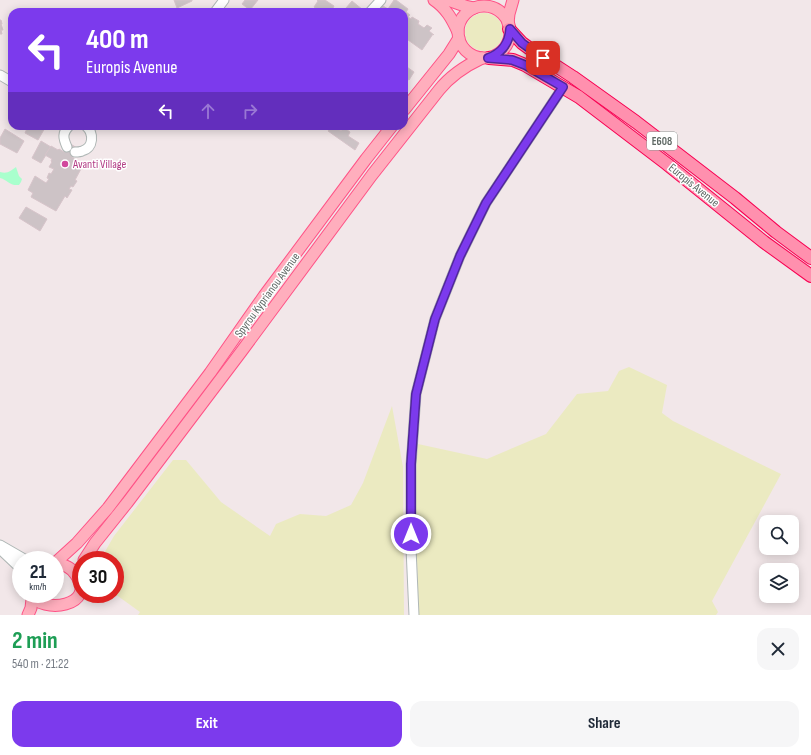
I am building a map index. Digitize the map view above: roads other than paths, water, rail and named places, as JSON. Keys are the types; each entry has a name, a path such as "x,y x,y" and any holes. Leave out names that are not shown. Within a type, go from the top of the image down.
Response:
{"highway":[{"name":"Europis Avenue","path":"509,26 522,43 532,51 573,77 636,122 811,258"},
{"name":"Europis Avenue","path":"485,58 512,60 525,65 563,87 631,136 764,242 811,276"}],"main road":[{"path":"434,0 446,10 450,16 462,45 467,52 474,56 485,58 495,56 505,48 509,36 509,14 514,0"},
{"path":"448,0 465,6 480,5 490,7 505,18 509,26"},
{"path":"408,105 449,54 459,35 459,27 463,18 466,14 480,5"},
{"name":"Spyrou Kyprianou Avenue","path":"408,129 445,82 459,70 485,58"},
{"name":"Spyrou Kyprianou Avenue","path":"64,555 77,543 111,504 210,373 264,296 389,130"},
{"name":"Spyrou Kyprianou Avenue","path":"90,551 407,130"},
{"path":"28,615 31,608 31,603"},
{"path":"34,603 42,611 56,615 68,611 76,603"}],"street":[{"path":"374,8 381,0"},
{"path":"414,615 411,548 411,472 416,394 435,319 460,256 486,203 563,87"},
{"path":"65,130 64,140 67,147"},
{"path":"75,152 87,149 92,142 89,130"},
{"path":"0,546 12,552"},
{"path":"0,549 12,560"}],"place":[{"name":"Avanti Village","path":"65,164"}]}
